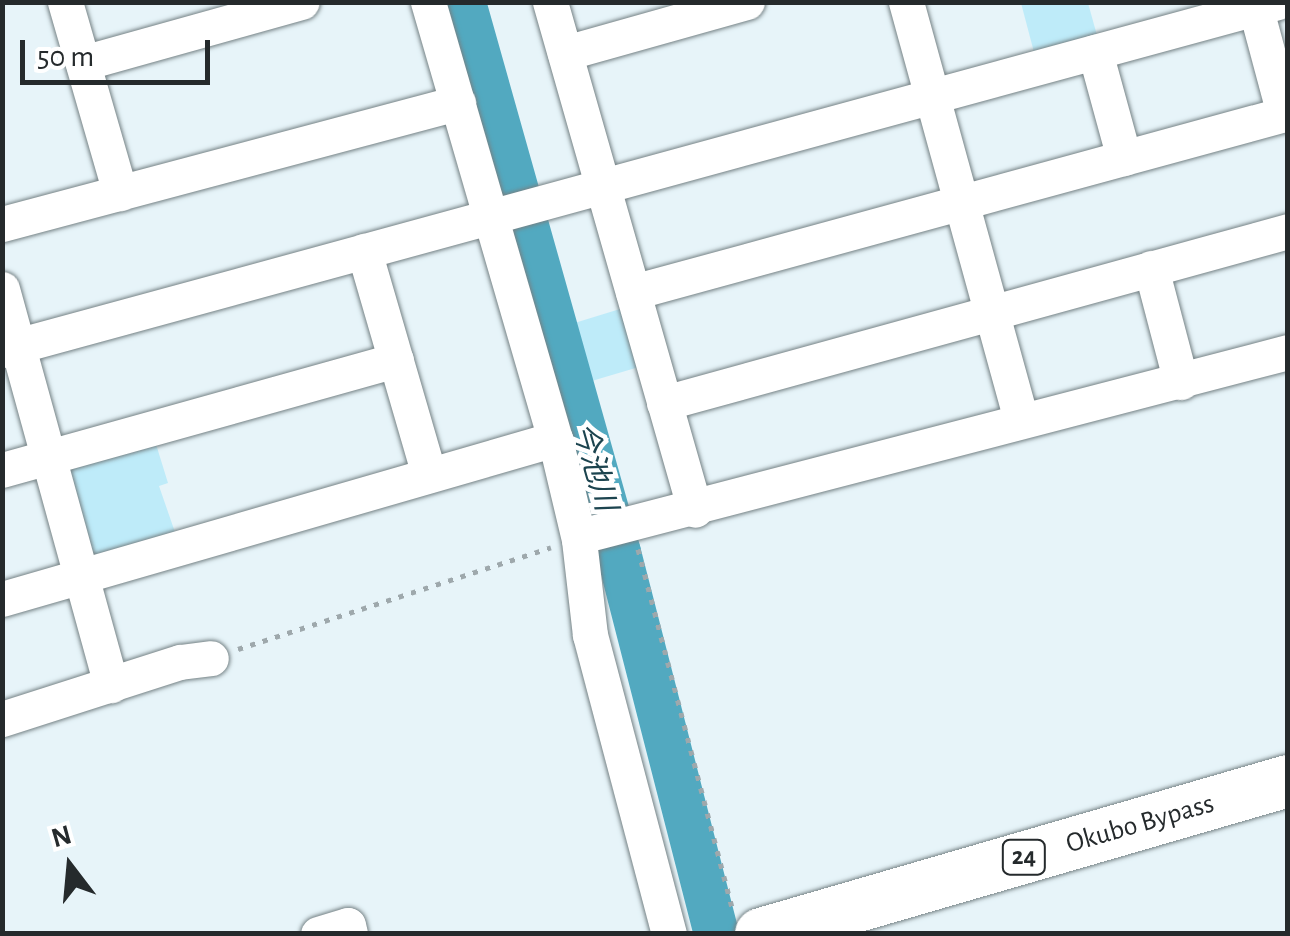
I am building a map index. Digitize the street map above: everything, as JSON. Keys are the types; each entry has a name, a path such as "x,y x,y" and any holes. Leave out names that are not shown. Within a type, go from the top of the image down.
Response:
{"highway":[{"name":"Okubo Bypass","path":"748,927 1288,781"}],"street":[{"path":"66,2 120,193"},
{"path":"83,63 302,2"},
{"path":"428,2 458,103 512,211 555,439 579,540 590,635 669,934"},
{"path":"550,2 695,510"},
{"path":"565,53 747,2"},
{"path":"906,2 1022,420"},
{"path":"10,348 1263,4 1286,114 633,292"},
{"path":"1095,52 1124,158"},
{"path":"2,224 458,103"},
{"path":"664,403 1288,231"},
{"path":"364,251 429,475"},
{"path":"1151,268 1181,382"},
{"path":"2,289 10,348 49,457 111,685"},
{"path":"596,532 695,510 1288,352"},
{"path":"2,470 396,360"},
{"path":"2,599 555,439"},
{"path":"2,719 180,662 212,658"},
{"path":"318,934 348,925 350,934"}],"path":[{"path":"631,522 748,927"},
{"path":"212,658 561,543"}],"shaded area":[{"path":"1021,3 1088,3 1098,39 1035,56"},
{"path":"633,305 649,364 585,383 568,325"},
{"path":"155,441 168,483 159,486 177,538 98,563 88,552 65,478 76,462"}],"waterway":[{"name":"今池川","path":"463,2 618,552 716,934"}]}
